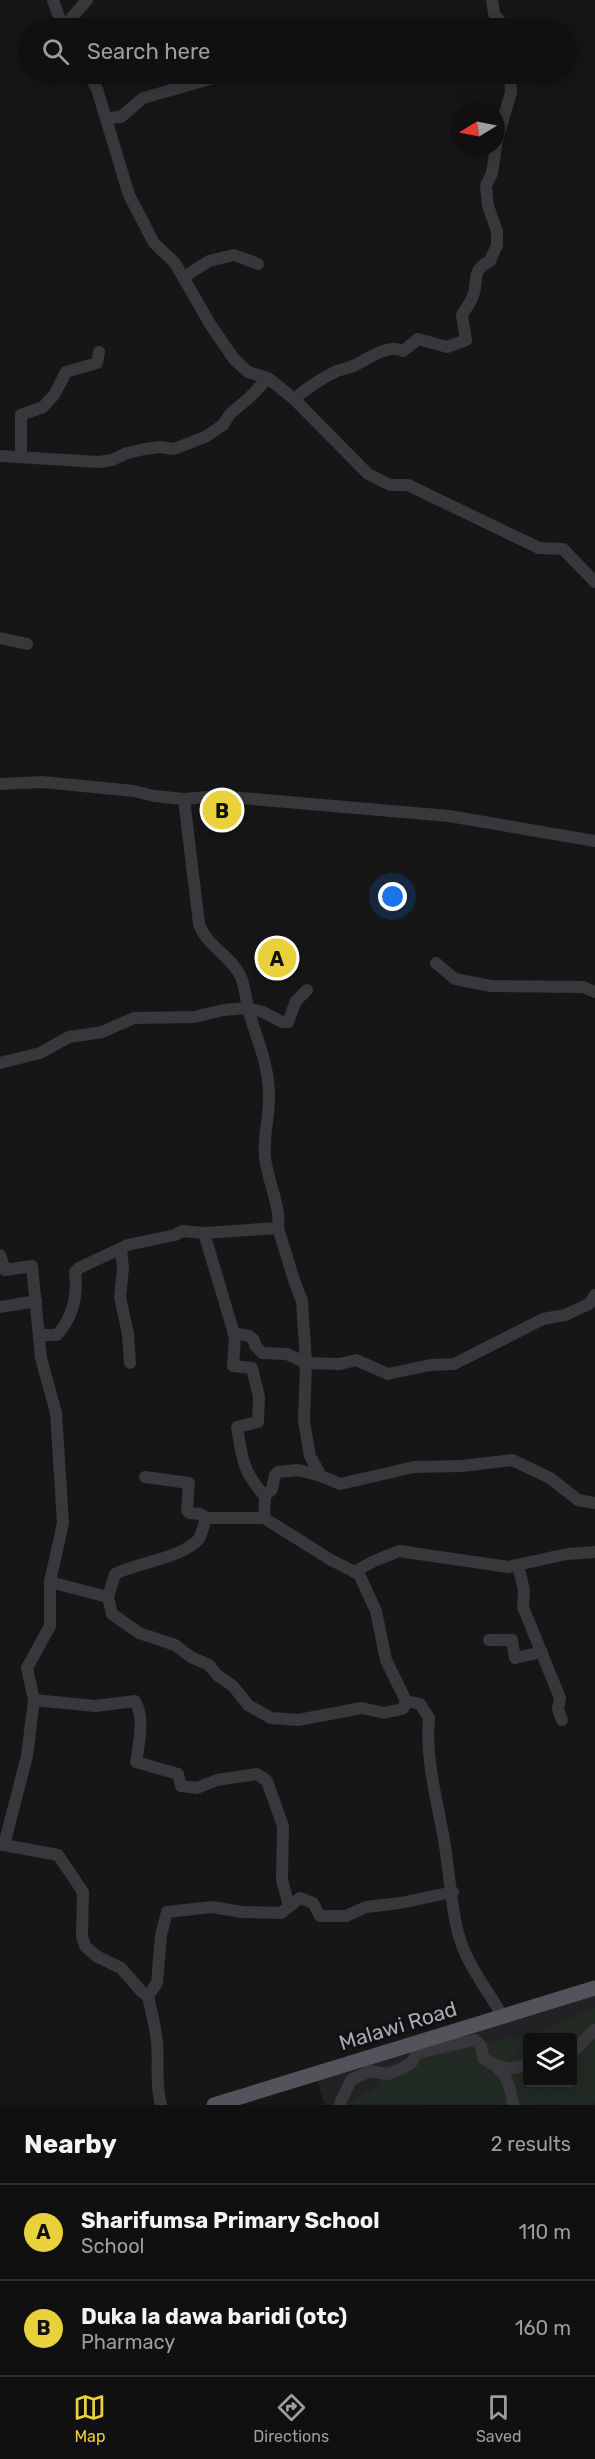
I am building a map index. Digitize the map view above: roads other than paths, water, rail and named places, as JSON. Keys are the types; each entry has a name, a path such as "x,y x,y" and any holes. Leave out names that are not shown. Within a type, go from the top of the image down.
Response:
{"main road":[{"name":"Malawi Road","path":"214,2105 595,1988"}],"street":[{"path":"53,0 59,18"},
{"path":"72,18 87,0"},
{"path":"492,0 494,14 497,18"},
{"path":"94,84 107,118 129,195 154,243 175,263 210,324 234,359 248,372 268,378 294,399 368,474 390,485 408,485 539,548 563,549 595,582"},
{"path":"107,118 121,117 143,98 193,84"},
{"path":"294,399 304,390 336,371 355,366 373,354 398,349 403,351 418,339 447,347 465,340 462,315 472,300 476,274 481,265 490,261 496,245 497,231 488,206 486,186 492,173 497,140 511,84"},
{"path":"184,277 209,261 234,255 258,264"},
{"path":"21,456 21,416 43,407 54,395 66,372 96,363 99,352"},
{"path":"0,456 99,462 145,449 160,447 174,449 205,437 223,425 230,414 268,378"},
{"path":"0,638 27,644"},
{"path":"0,784 42,782 135,791 153,796 184,799 218,796 449,816 595,842"},
{"path":"184,799 199,924 204,934 235,966 243,982 248,1008 267,1070 270,1095 265,1155 267,1173 280,1218 278,1228 302,1301 306,1363 304,1421 310,1456 321,1476"},
{"path":"436,963 454,979 491,986 583,987 595,992"},
{"path":"0,1063 40,1053 69,1037 102,1032 134,1018 194,1017 223,1010 248,1008 263,1012 282,1022 288,1022 296,1001 307,990"},
{"path":"40,1335 57,1335 67,1324 77,1290 75,1272 87,1263 128,1245 176,1236 182,1231 204,1233 278,1228"},
{"path":"204,1233 233,1333 233,1366 252,1368 259,1406 258,1422 237,1427 241,1454 249,1478 265,1496 264,1518"},
{"path":"121,1249 123,1268 120,1297 128,1334 130,1364"},
{"path":"0,1255 5,1269 32,1266 41,1359 56,1413 63,1523 50,1582 51,1626 27,1668 34,1700 27,1756 2,1845 58,1855 83,1892 82,1936 85,1946 96,1956 121,1968 141,1992 148,1996 156,2030 158,2062 156,2071 161,2105"},
{"path":"233,1333 249,1336 262,1353 287,1354 306,1363 340,1364 356,1360 388,1374 430,1365 454,1364 543,1320 565,1315 589,1304 595,1295"},
{"path":"0,1307 36,1301"},
{"path":"265,1496 272,1490 275,1475 278,1472 298,1470 340,1484 414,1467 512,1460 550,1478 578,1500 595,1503"},
{"path":"145,1477 189,1484 187,1510 189,1513 200,1514 206,1518 264,1518 359,1574 375,1611 386,1660 406,1701 403,1709 384,1713 362,1708 298,1720 272,1718 248,1705 233,1686 217,1675 209,1665 185,1653 175,1645 139,1633 112,1614 108,1597 115,1574 175,1554 199,1539 206,1518"},
{"path":"354,1572 399,1551 508,1567 567,1554 595,1552"},
{"path":"518,1565 524,1590 523,1607 560,1698 558,1710 562,1720"},
{"path":"50,1582 108,1597"},
{"path":"489,1640 512,1640 515,1658 542,1652"},
{"path":"34,1700 95,1707 135,1701 140,1709 136,1762 178,1774 181,1786 196,1788 217,1780 257,1774 267,1781 283,1826 282,1880 289,1906"},
{"path":"406,1701 420,1704 429,1718 427,1734 431,1773 453,1892 456,1922 463,1949 502,2015"},
{"path":"148,1996 157,1983 161,1935 167,1911 212,1907 243,1912 281,1913 300,1898 313,1903 320,1916 346,1916 366,1907 400,1903 453,1892"},
{"path":"577,2048 594,2030"},
{"path":"340,2103 351,2080 370,2071 388,2074 412,2062 417,2052 475,2040 481,2046 483,2058 507,2069 523,2066"},
{"path":"497,2065 507,2079 513,2105"}],"place":[{"name":"Duka la dawa baridi (otc)","path":"222,810"},
{"name":"Sharifumsa Primary School","path":"277,958"}]}
